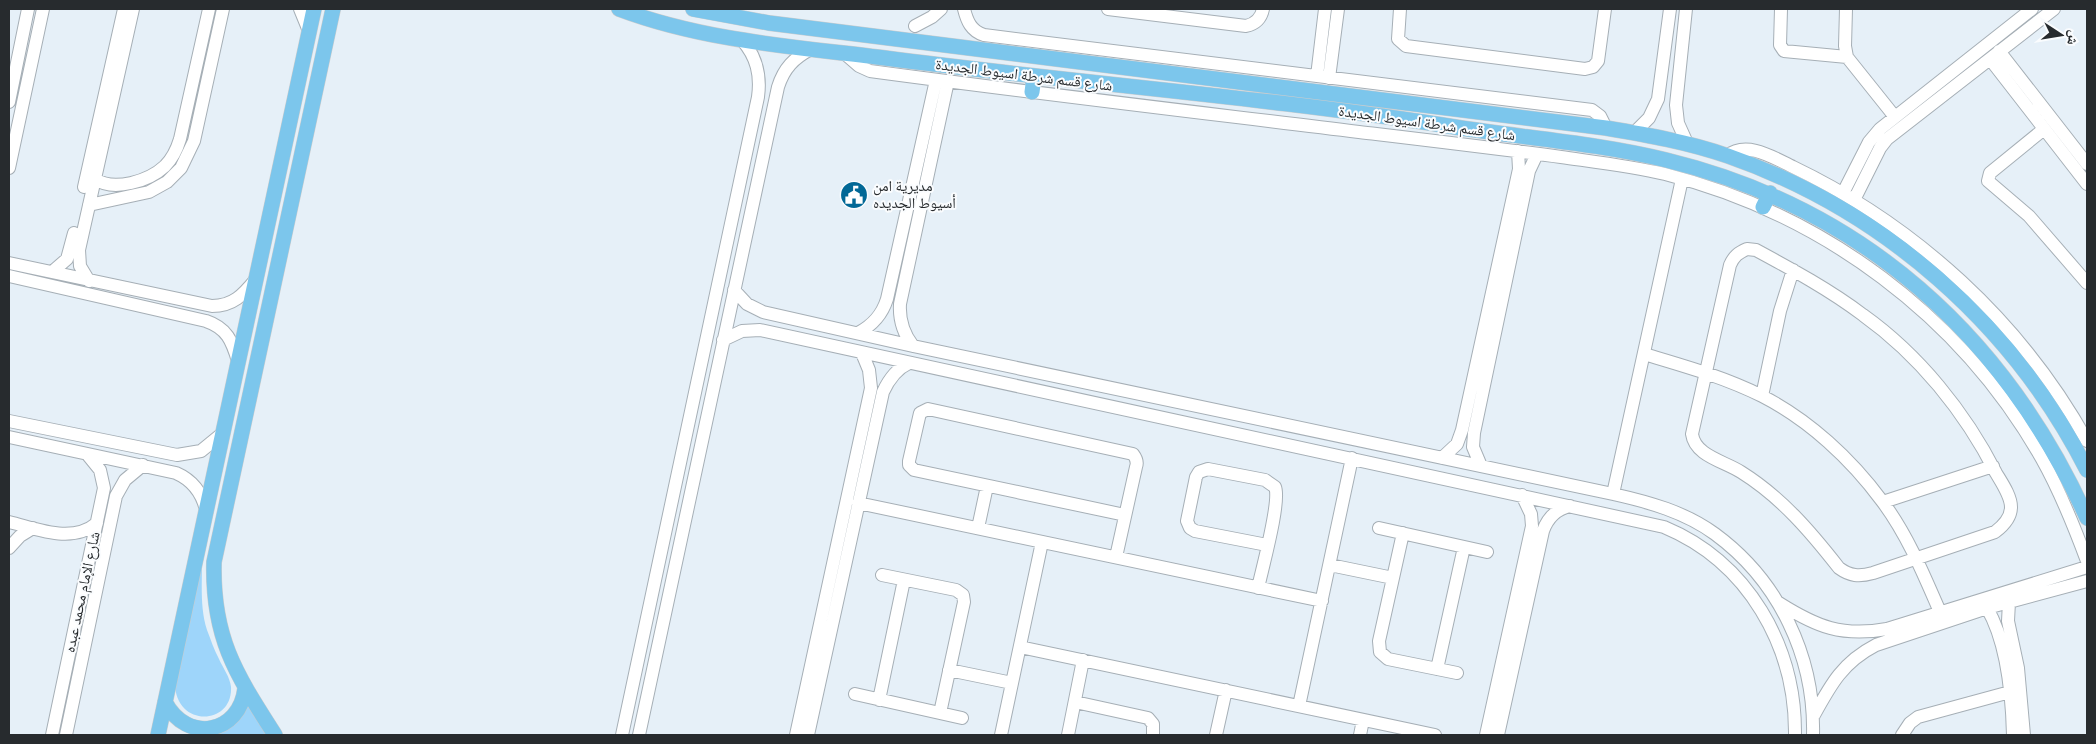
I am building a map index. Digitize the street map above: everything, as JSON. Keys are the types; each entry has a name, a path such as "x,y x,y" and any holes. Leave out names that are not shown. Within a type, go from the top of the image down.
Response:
{"main road":[{"path":"158,735 314,9"},
{"path":"275,735 245,688 228,654 218,618 214,590 214,562 333,9"},
{"name":"شارع قسم شرطة اسيوط الجديدة","path":"619,9 687,29 742,40 844,53 951,78 1006,74 1033,84 1067,80 1408,119 1614,149 1664,167 1720,175 1770,193 1841,231 1897,268 1966,333 2018,396 2056,455 2087,518"},
{"name":"شارع قسم شرطة اسيوط الجديدة","path":"692,9 769,23 914,33 1011,45 1071,60 1181,67 1409,102 1634,132 1686,143 1727,156 1784,179 1874,221 1970,308 2007,348 2056,414 2087,470"},
{"path":"1006,74 1010,64 1011,45"},
{"path":"1067,80 1071,60"},
{"path":"1408,119 1409,102"},
{"path":"1720,175 1727,156"},
{"path":"280,168 298,171"},
{"path":"1763,207 1770,193"},
{"path":"1897,268 1908,253"},
{"path":"166,702 170,711 183,723 200,729 209,729 228,722 235,715 244,698 245,688"}],"street":[{"path":"9,102 12,68 28,9"},
{"path":"9,168 12,134 43,9"},
{"path":"52,272 63,264 71,246 124,9"},
{"path":"90,281 80,266 78,255 133,9"},
{"path":"95,179 106,184 126,183 148,177 165,166 177,149 209,9"},
{"path":"89,205 104,200 149,192 174,176 191,151 223,9"},
{"path":"300,9 309,31"},
{"path":"914,33 941,9"},
{"path":"964,9 971,26 980,34 1011,45 1181,67 1323,77 1592,110 1600,116 1606,128"},
{"path":"1108,9 1246,26 1260,18 1263,9"},
{"path":"1323,77 1326,9"},
{"path":"1323,77 1338,9"},
{"path":"1400,9 1398,39 1406,46 1585,69 1593,67 1598,61 1605,9"},
{"path":"1634,132 1649,118 1658,99 1670,9"},
{"path":"1686,9 1676,105 1678,123 1686,143"},
{"path":"1781,9 1780,45 1784,51 1847,56"},
{"path":"1846,9 1845,46 1847,56 1895,117"},
{"path":"1848,197 1885,142 2032,9"},
{"path":"1848,197 1872,138 1895,117 1994,55 2054,9"},
{"path":"622,735 758,97 759,81 757,66 749,48 742,40"},
{"path":"639,735 778,87 781,77 789,64 811,49"},
{"path":"844,53 866,70 1033,84 1538,154 1664,167 1682,179 1717,189 1763,207 1809,229 1892,284 1957,343 2006,403 2041,458 2060,494 2087,561"},
{"path":"1994,55 2044,129 2087,184"},
{"path":"1994,55 2087,164"},
{"path":"858,333 866,329 880,316 887,299 951,78"},
{"path":"913,346 901,322 900,304 951,78"},
{"path":"189,98 203,101"},
{"path":"2044,129 1990,173 1988,181 2029,216 2087,283"},
{"path":"1727,156 1733,151 1740,149 1757,151 1813,177 1848,197 1874,221 1919,244 1954,274 2009,329 2066,404 2087,441"},
{"path":"1442,458 1457,444 1462,430 1519,169 1518,151"},
{"path":"1481,466 1473,447 1474,433 1529,171 1538,154"},
{"path":"1613,494 1682,179"},
{"path":"1747,249 1756,250 1829,290 1902,347 1950,401 1970,428 1993,466 2011,506 2010,514 2002,527 1995,532 1864,576 1846,574 1801,521 1780,501 1738,471 1698,449 1692,434 1704,372 1733,258 1739,252 1747,249"},
{"path":"9,263 24,273 213,323 230,337 238,361"},
{"path":"1762,396 1780,311 1793,270"},
{"path":"9,276 24,273 52,272 201,305 216,306 229,304 240,298 256,279"},
{"path":"734,290 747,304 758,310 913,346 1650,503 1691,520 1715,534 1740,555 1776,601 1796,636 1803,655 1812,695 1813,735"},
{"path":"213,323 216,306"},
{"path":"723,340 742,331 754,329 1664,527 1704,549 1727,569 1755,600 1776,637 1790,676 1795,735"},
{"path":"796,735 858,503 870,388 869,370 862,352"},
{"path":"1644,354 1704,372 1762,396 1794,416 1834,448 1858,471 1883,502 1916,558 1940,612"},
{"path":"810,732 824,632 863,453 882,392 890,378 902,366 909,363"},
{"path":"1035,390 1039,372"},
{"path":"1116,557 1137,464 1135,456 1130,452 928,409 922,411 918,417 908,461 910,467 914,470 1125,515"},
{"path":"9,421 172,455 188,454 209,446 222,433"},
{"path":"9,436 143,465 182,476 198,490 206,510"},
{"path":"1379,464 1382,446"},
{"path":"87,454 100,470 104,488 119,491"},
{"path":"182,476 188,454"},
{"path":"1300,706 1352,458"},
{"name":"شارع الإمام محمد عبده","path":"66,735 114,502 129,476 143,465"},
{"path":"1883,502 1993,466"},
{"path":"1258,588 1278,496 1273,484 1265,480 1208,469 1199,472 1196,477 1187,521 1190,528 1267,545"},
{"path":"675,486 692,489"},
{"path":"978,528 987,486"},
{"name":"شارع الإمام محمد عبده","path":"52,735 104,488"},
{"path":"1498,735 1523,593 1532,526 1531,514 1522,495"},
{"path":"858,503 1322,601"},
{"path":"1486,735 1523,593 1545,526 1554,513 1570,506"},
{"path":"9,522 68,535 84,532 97,523"},
{"path":"9,548 20,536 32,528"},
{"path":"1379,528 1487,552"},
{"path":"1403,534 1378,641 1380,652 1388,659 1457,674"},
{"path":"68,535 90,555"},
{"path":"1002,735 1042,542"},
{"path":"1437,669 1464,547"},
{"path":"1727,569 1740,555"},
{"path":"1330,564 1392,578"},
{"path":"1776,601 1818,625 1835,630 1866,632 1888,629 2087,568"},
{"path":"882,575 956,590 963,595 964,602 940,713"},
{"path":"879,700 904,580"},
{"path":"1814,715 1842,670 1852,660 1870,648 1890,640 1990,614 2087,581"},
{"path":"2008,608 2020,685 2024,735"},
{"path":"1990,614 2010,692 2014,735"},
{"path":"1866,632 1870,648"},
{"path":"1020,646 1435,735"},
{"path":"1068,735 1083,660"},
{"path":"949,670 1012,683"},
{"path":"1220,734 1226,690"},
{"path":"1902,735 1910,723 1918,717 2010,692"},
{"path":"855,694 962,718"},
{"path":"1075,702 1148,718 1153,724 1153,735"},
{"path":"1360,735 1363,720"}],"shaded area":[{"path":"202,561 203,614 214,649 228,676 231,687 229,700 223,709 214,715 204,716 193,714 184,708 177,698 175,683"},
{"path":"247,705 268,735 216,735 235,724"}],"place":[{"name":"مديرية امن أسيوط الجديده","path":"854,195"}]}
